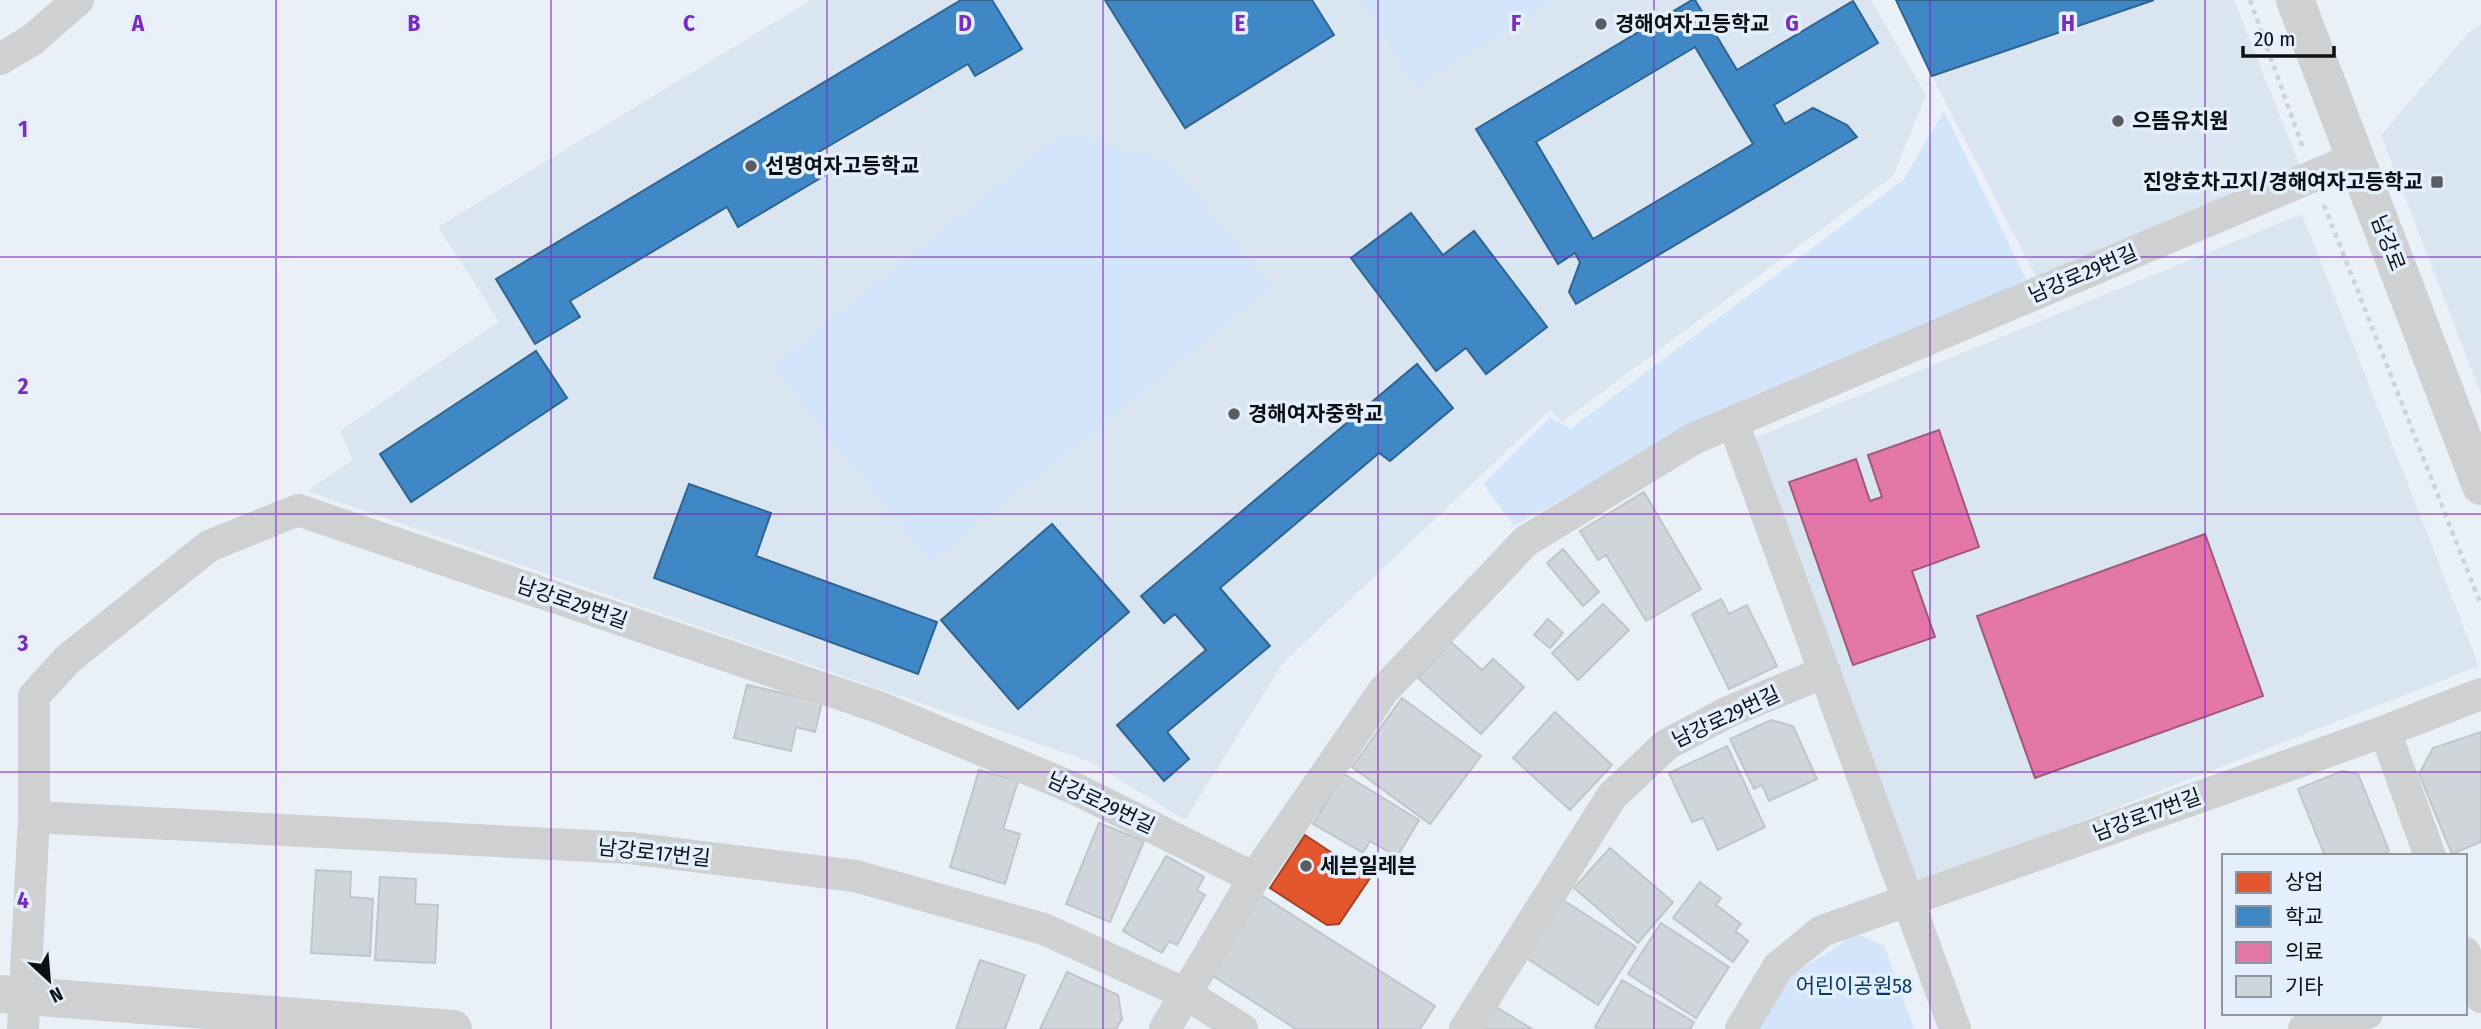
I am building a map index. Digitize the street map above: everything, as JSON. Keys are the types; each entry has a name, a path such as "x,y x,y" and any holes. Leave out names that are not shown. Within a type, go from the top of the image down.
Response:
{"street":[{"path":"0,59 32,40 78,0"},
{"name":"남강로","path":"2295,0 2481,485"},
{"name":"남강로29번길","path":"1165,1029 1254,878 1384,690 1526,541 1693,439 2356,158"},
{"path":"1733,422 1955,1029"},
{"name":"남강로29번길","path":"16,1006 34,817 34,696 68,659 209,546 298,510 881,708 1078,790 1254,878"},
{"name":"남강로29번길","path":"1465,1029 1612,796 1667,745 1728,712 1825,673"},
{"name":"남강로17번길","path":"1741,1029 1778,967 1822,931 2385,731 2481,694"},
{"path":"2385,731 2429,854"},
{"name":"남강로17번길","path":"34,817 629,848 855,876 1044,929 1186,994 1242,1029"},
{"path":"2467,961 2474,990"},
{"path":"16,1006 453,1029"},
{"path":"2304,1029 2359,1015"}],"path":[{"path":"2250,0 2313,176 2481,605"}],"shaded area":[{"path":"811,0 1871,0 1926,95 1893,176 1562,422 1550,410 1283,663 1185,820 1091,762 307,491 353,460 340,431 499,321 438,227"},
{"name":"으뜸유치원","path":"2154,0 2234,0 2300,166 2036,277 1932,76"},
{"path":"2481,24 2481,394 2381,135 2470,31"},
{"path":"2302,214 2479,666 1913,887 1750,440"}],"green space":[{"path":"1361,0 1554,0 1416,87"},
{"path":"1944,111 2029,285 1727,408 1514,526 1483,484 1550,417 1570,429 1903,180"},
{"path":"1063,132 1170,162 1272,287 931,562 773,367"},
{"name":"어린이공원58","path":"1856,934 1884,945 1914,1029 1754,1029 1785,980"}],"building: 상업":[{"path":"1305,835 1370,878 1339,924 1327,925 1270,888"}],"building: 학교":[{"name":"선명여자고등학교","path":"961,0 992,0 1022,49 975,76 968,64 812,156 824,176 738,227 727,207 570,301 580,317 535,344 496,279"},
{"path":"1105,0 1312,0 1334,35 1185,128"},
{"name":"경해여자고등학교","path":"1692,0 1695,0 1737,70 1853,1 1878,43 1774,105 1785,124 1813,108 1847,125 1857,137 1576,304 1569,292 1580,262 1575,253 1558,264 1476,129","holes":["1695,47 1753,144 1593,239 1536,142"]},
{"path":"1896,0 2154,0 1932,76"},
{"path":"1411,213 1443,255 1474,231 1547,327 1486,374 1466,348 1436,371 1351,258"},
{"path":"536,351 567,398 411,502 380,454"},
{"name":"경해여자중학교","path":"1417,364 1453,408 1390,461 1379,453 1220,588 1270,646 1167,732 1189,759 1164,781 1117,725 1206,650 1175,614 1164,623 1141,596"},
{"path":"689,484 771,513 756,556 937,622 918,674 654,578"},
{"path":"1052,524 1129,612 1018,709 941,620"}],"building: 의료":[{"path":"1939,430 1979,547 1912,571 1935,637 1853,665 1789,482 1856,459 1870,501 1882,497 1868,455"},
{"path":"2205,534 2263,696 2035,778 1977,616"}],"building: 기타":[{"path":"1644,492 1701,589 1646,621 1606,555 1598,560 1580,531"},
{"path":"1563,549 1599,592 1583,606 1547,563"},
{"path":"1721,599 1729,614 1747,605 1777,666 1729,689 1692,614"},
{"path":"1603,604 1629,630 1578,680 1552,653"},
{"path":"1548,619 1563,633 1550,648 1534,635"},
{"path":"1451,642 1482,670 1493,659 1524,687 1481,734 1418,678"},
{"path":"747,685 822,702 815,732 796,727 791,751 734,738"},
{"path":"1402,698 1481,756 1430,824 1352,767"},
{"path":"1555,712 1612,765 1570,810 1513,758"},
{"path":"1771,720 1793,726 1817,779 1769,801 1762,785 1754,789 1730,739"},
{"path":"2481,732 2481,842 2452,854 2419,774 2433,748"},
{"path":"1727,746 1765,827 1718,850 1703,818 1692,822 1669,773"},
{"path":"979,770 1018,781 1003,829 1020,834 1005,884 950,867"},
{"path":"2342,771 2358,774 2389,851 2382,854 2324,854 2298,789"},
{"path":"1344,774 1419,820 1397,857 1370,841 1363,853 1313,824"},
{"path":"1099,823 1144,841 1110,922 1066,904"},
{"path":"1610,848 1673,902 1638,943 1574,888"},
{"path":"1166,856 1204,877 1197,890 1205,895 1177,945 1169,941 1162,953 1123,931"},
{"path":"316,870 351,872 350,897 373,899 370,956 311,953"},
{"path":"380,877 416,879 415,904 438,905 435,963 375,960"},
{"path":"1700,882 1721,898 1716,905 1741,924 1735,931 1748,941 1733,962 1673,918"},
{"path":"1261,895 1435,1006 1420,1029 1296,1029 1210,974"},
{"path":"1563,900 1636,947 1598,1005 1525,957"},
{"path":"1661,923 1729,967 1696,1018 1628,974"},
{"path":"980,960 1025,975 1005,1029 956,1029"},
{"path":"1067,972 1118,995 1122,1019 1116,1029 1040,1029"},
{"path":"1622,980 1694,1022 1690,1029 1595,1027"},
{"path":"1488,1002 1532,1029 1472,1029"}],"place":[{"name":"경해여자고등학교","path":"1601,24"},
{"name":"으뜸유치원","path":"2118,121"},
{"name":"선명여자고등학교","path":"751,166"},
{"name":"진양호차고지/경해여자고등학교","path":"2437,182"},
{"name":"경해여자중학교","path":"1234,414"},
{"name":"세븐일레븐","path":"1306,866"}]}
